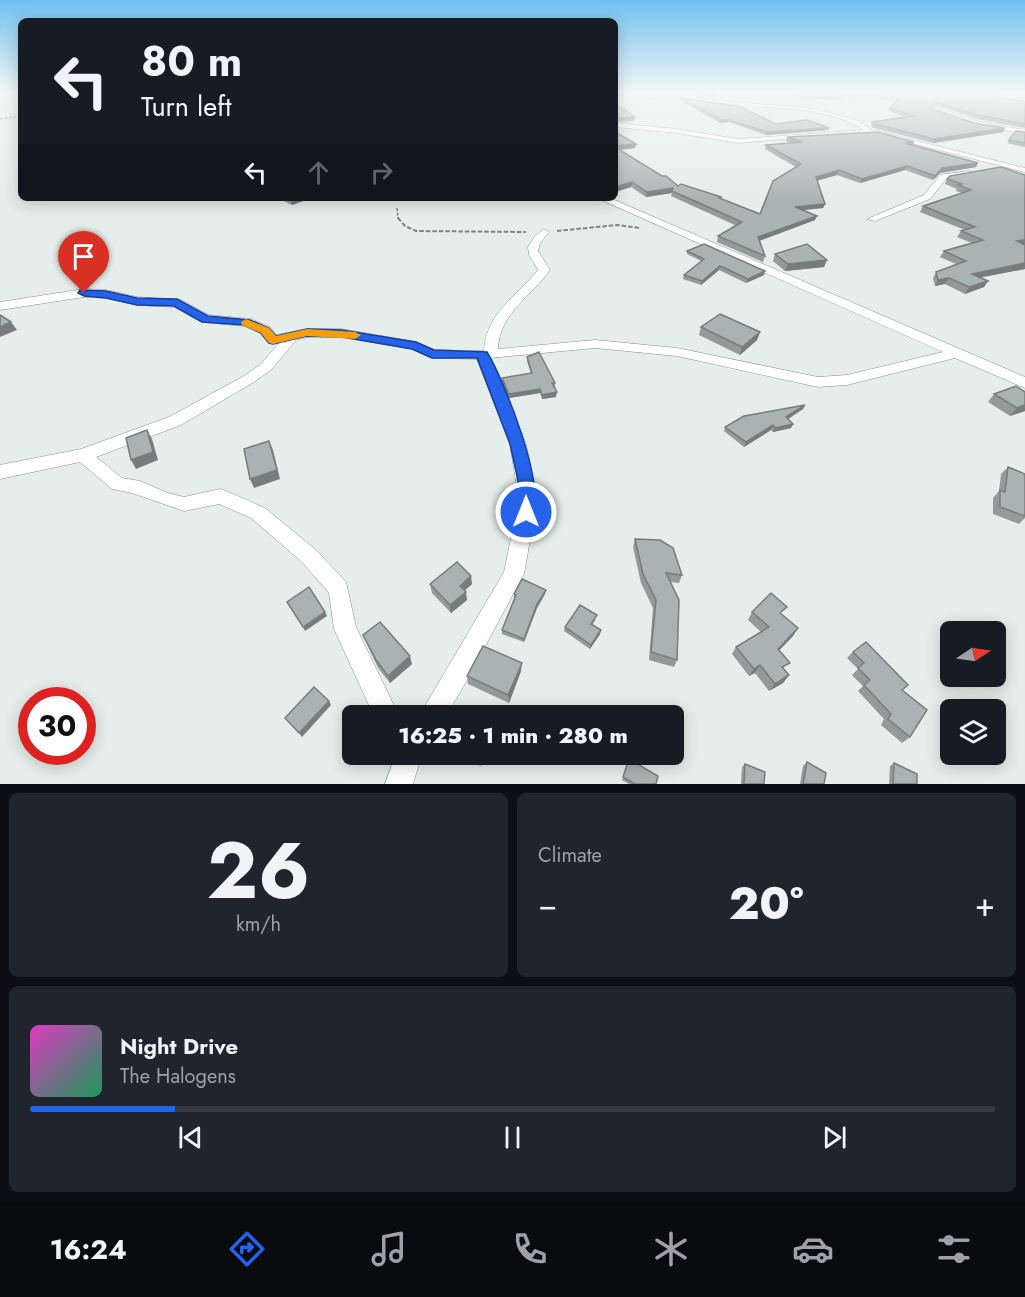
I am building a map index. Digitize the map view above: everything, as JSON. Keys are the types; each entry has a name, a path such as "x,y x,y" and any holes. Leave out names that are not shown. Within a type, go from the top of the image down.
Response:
{"street":[{"path":"643,129 738,141 873,131"},
{"path":"868,129 1025,170"},
{"path":"1006,129 1025,132"},
{"path":"872,219 927,197 943,177 1010,166"},
{"path":"609,201 1025,383"},
{"path":"438,705 514,574 528,500 518,444 487,354 499,323 518,296 544,270 534,258 532,250 544,232"},
{"path":"0,306 84,293 106,294 137,301 177,303 206,319 246,322 265,330 273,340 307,333 342,333 416,346 432,354 487,354 595,344 677,352 818,382 847,380 957,353"},
{"path":"0,472 83,455 175,421 266,367 291,337"},
{"path":"83,455 118,484 134,486 184,504 220,496 258,513 309,556 339,589 345,629 382,705"},
{"path":"399,784 404,765"}],"building":[{"path":"756,129 820,129 767,132"},
{"path":"893,129 1001,129 934,139"},
{"path":"1016,131 1025,132 1025,143 1009,140"},
{"path":"877,132 914,142 905,143 978,163 942,168 935,176 907,166 862,179 839,170 816,177 825,204 795,207 817,216 758,237 765,256 718,236 742,222 672,191 673,188 647,192 632,182 618,186 618,149 662,176 666,176 678,186 681,184 721,197 719,198 760,214 773,181 801,164 766,145 802,142 787,137"},
{"path":"618,134 636,144 618,146"},
{"path":"1001,167 1025,175 1025,240 1017,241 1025,245 1025,263 972,274 988,281 969,287 949,278 938,280 936,272 966,261 944,251 983,240 961,231 975,227 923,206 971,190 947,179 950,176"},
{"path":"704,244 765,271 748,279 720,266 702,281 684,275 704,259 687,251"},
{"path":"807,244 827,260 788,264 775,254"},
{"path":"720,314 760,332 742,347 701,327"},
{"path":"0,315 11,322 0,327"},
{"path":"539,352 555,383 552,383 557,392 542,395 540,389 509,394 502,378 532,373 527,357"},
{"path":"1016,386 1025,392 1025,405 1017,408 994,394"},
{"path":"805,405 786,417 793,424 775,428 773,425 746,442 725,427 744,416"},
{"path":"147,430 153,452 131,460 126,438"},
{"path":"269,441 277,470 250,479 244,449"},
{"path":"1008,467 1025,474 1025,516 1000,507 1000,490 1005,492"},
{"path":"635,539 660,540 673,548 682,575 666,573 679,600 677,660 651,652 656,600 643,574"},
{"path":"457,562 471,576 460,586 466,592 450,605 430,584"},
{"path":"522,579 546,590 537,604 524,639 502,630 516,595 514,594"},
{"path":"309,587 325,612 303,627 287,602"},
{"path":"771,593 787,607 780,613 798,628 778,649 790,663 782,667 789,675 775,684 760,665 754,669 736,647 769,627 752,612"},
{"path":"580,605 597,615 591,624 601,630 591,645 565,627"},
{"path":"380,622 410,656 388,676 376,660 363,635"},
{"path":"866,642 908,685 902,690 927,710 910,737 888,719 891,714 864,685 870,680 858,668 864,663 853,652"},
{"path":"483,646 522,663 508,695 467,676"},
{"path":"314,687 329,701 299,733 285,718"},
{"path":"807,762 826,773 824,784 803,784"},
{"path":"894,763 917,774 917,784 893,784"},
{"path":"745,764 765,772 764,784 744,784"},
{"path":"627,765 639,765 658,776 656,784 635,784 623,777"}],"slow traffic":[{"path":"246,322 265,330 273,340 322,332 355,335"}],"route":[{"path":"84,293 106,294 137,301 177,303 206,319 246,322 265,330 273,340 307,333 342,333 416,346 432,354 482,355 518,444 528,500 526,512"}]}
